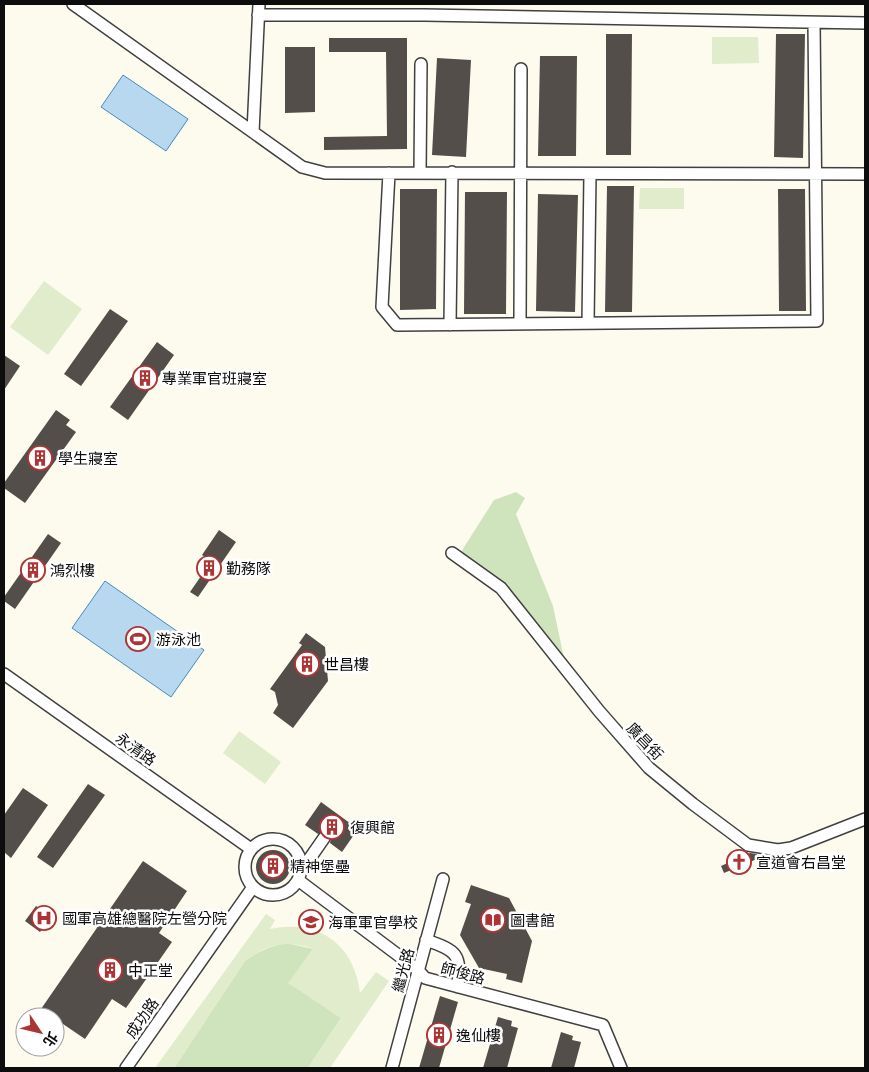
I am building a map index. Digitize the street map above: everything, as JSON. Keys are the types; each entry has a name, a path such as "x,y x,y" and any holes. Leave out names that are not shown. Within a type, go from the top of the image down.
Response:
{"street":[{"path":"73,4 302,167 325,173 865,174"},
{"path":"253,132 259,9 424,9 814,23 865,23"},
{"path":"389,173 382,307 397,325 818,322 814,23"},
{"path":"420,173 421,64"},
{"path":"520,324 521,69"},
{"path":"450,324 452,172"},
{"path":"588,324 590,174"},
{"name":"廣昌街","path":"452,554 500,588 598,711 650,768 748,845 778,850 791,848 865,819"},
{"name":"永清路","path":"4,674 251,849"},
{"path":"300,876 298,853 284,841 266,839 251,849 246,856 245,873 253,888 260,892 278,895 286,892 300,876 324,838"},
{"name":"師俊路","path":"300,876 418,970 425,978 603,1025 621,1068"},
{"name":"繼光路","path":"392,1068 442,879"},
{"name":"成功路","path":"126,1068 253,888"},
{"path":"426,940 450,948 460,964 458,987"}],"green space":[{"path":"712,37 758,37 759,63 712,64"},
{"path":"640,188 684,188 684,209 639,209"},
{"path":"44,281 82,309 48,355 10,327"},
{"path":"516,492 525,498 516,514 553,606 565,663 503,586 459,555 494,500"},
{"path":"239,731 281,762 265,784 223,753"},
{"path":"266,914 275,920 270,929 304,928 318,932 331,939 342,949 350,961 360,993 376,972 389,981 330,1068 308,1068 341,1018 288,983 313,949 286,944 261,951 245,961 174,1068 155,1068"},
{"path":"287,943 313,949 289,983 341,1018 308,1068 174,1068 245,961 265,949"}],"water":[{"path":"123,75 188,119 166,151 101,107"},
{"name":"游泳池","path":"105,581 204,650 171,697 72,628"}],"building":[{"path":"606,34 632,34 631,155 606,155"},
{"path":"776,34 805,34 803,158 774,157"},
{"path":"329,38 407,38 407,149 324,150 324,137 387,136 386,52 329,52"},
{"path":"285,47 315,47 315,112 285,113"},
{"path":"540,56 577,56 576,156 538,156"},
{"path":"437,58 471,60 466,157 432,155"},
{"path":"607,186 634,186 632,312 605,312"},
{"path":"400,189 437,189 436,309 400,310"},
{"path":"778,189 805,189 806,311 779,311"},
{"path":"465,192 507,192 506,314 464,314"},
{"path":"538,194 578,195 575,312 536,311"},
{"path":"110,309 128,321 81,386 64,374"},
{"name":"專業軍官班寢室","path":"157,342 174,355 128,420 110,407"},
{"path":"4,355 20,366 4,390"},
{"name":"學生寢室","path":"56,410 70,420 66,425 76,432 25,503 4,488 4,483"},
{"name":"勤務隊","path":"219,530 236,542 198,597 190,592 201,576 197,573 207,558 202,555"},
{"name":"鴻烈樓","path":"48,534 61,543 15,609 4,601 4,597"},
{"name":"世昌樓","path":"306,633 325,647 328,681 293,728 273,713 278,705 275,692 270,689 302,645 299,643"},
{"path":"88,784 105,795 53,868 37,857"},
{"path":"23,788 48,805 11,858 4,852 4,815"},
{"name":"復興館","path":"321,802 358,829 342,852 330,843 329,832 324,831 318,834 305,825"},
{"name":"精神堡壘","path":"273,850 280,851 285,855 289,860 289,874 285,879 280,883 273,884 266,883 261,879 257,874 256,867 257,860 261,855 266,851"},
{"name":"宣道會右昌堂","path":"750,853 757,854 757,859 724,873 721,866"},
{"name":"中正堂","path":"143,861 187,891 159,933 172,942 126,1008 112,999 85,1039 65,1025 65,1007 42,1007"},
{"name":"圖書館","path":"471,885 509,898 532,941 522,983 506,979 507,974 479,968 460,935 471,904 465,902"},
{"path":"36,906 51,917 40,932 25,921"},
{"name":"逸仙樓","path":"440,996 458,1002 439,1068 419,1068"},
{"path":"498,1017 512,1021 511,1026 518,1028 507,1068 483,1068"},
{"path":"561,1032 573,1036 572,1040 581,1042 574,1068 551,1068"}],"place":[{"name":"專業軍官班寢室","path":"145,378"},
{"name":"學生寢室","path":"40,458"},
{"name":"勤務隊","path":"209,568"},
{"name":"鴻烈樓","path":"33,570"},
{"name":"游泳池","path":"138,639"},
{"name":"世昌樓","path":"307,664"},
{"name":"復興館","path":"332,827"},
{"name":"宣道會右昌堂","path":"739,862"},
{"name":"精神堡壘","path":"273,866"},
{"name":"國軍高雄總醫院左營分院","path":"44,918"},
{"name":"圖書館","path":"493,920"},
{"name":"海軍軍官學校","path":"311,922"},
{"name":"中正堂","path":"110,970"},
{"name":"逸仙樓","path":"439,1035"}]}
